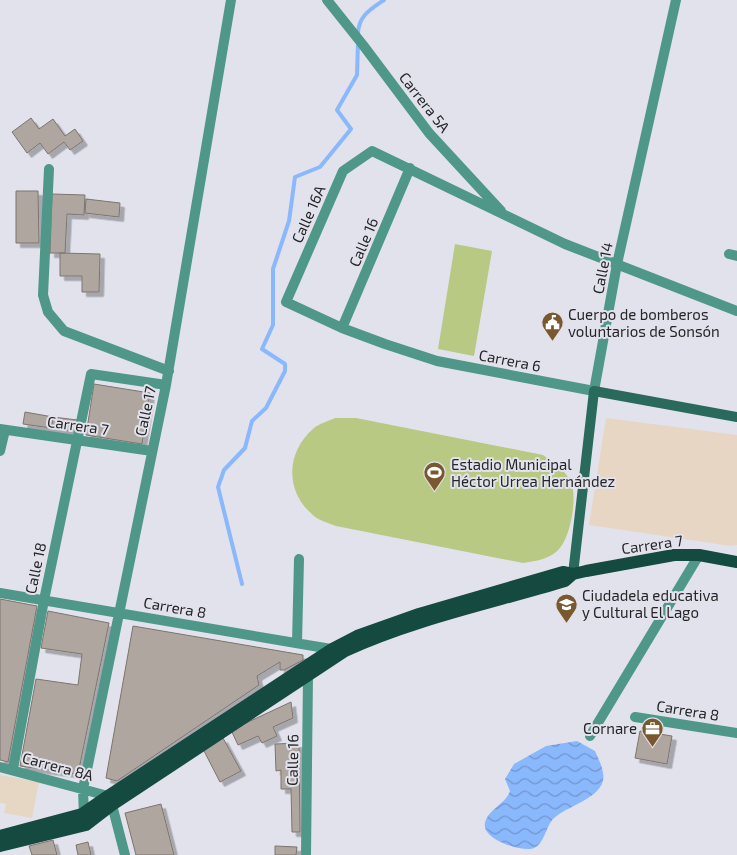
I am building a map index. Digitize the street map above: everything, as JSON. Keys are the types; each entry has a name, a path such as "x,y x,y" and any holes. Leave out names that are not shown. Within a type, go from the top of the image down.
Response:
{"main road":[{"name":"Carrera 6","path":"594,391 737,417"},
{"name":"Calle 14","path":"573,574 594,391"},
{"name":"Carrera 7","path":"573,574 674,555 700,555 737,562"},
{"path":"307,671 332,649 357,636 419,614 563,572 573,574"},
{"path":"0,846 84,820 307,671 345,651 422,623 565,582 573,574"},
{"path":"0,836 84,820"}],"street":[{"name":"Calle 17","path":"84,820 83,789 169,371 231,0"},
{"name":"Carrera 5A","path":"327,0 348,24 429,133 507,217"},
{"name":"Calle 14","path":"594,391 617,264 676,0"},
{"name":"Carrera 5A","path":"372,151 565,244 737,311"},
{"name":"Calle 16A","path":"286,302 343,171 372,151"},
{"name":"Calle 16","path":"342,328 410,168"},
{"path":"49,169 43,294 48,312 64,331 169,371"},
{"name":"Carrera 6","path":"286,302 342,328 437,361 594,391"},
{"name":"Calle 18","path":"13,769 44,600 91,374 166,385"},
{"path":"0,451 2,429"},
{"name":"Carrera 7","path":"2,429 152,451"},
{"path":"590,736 700,555"},
{"path":"297,643 299,559"},
{"name":"Carrera 8","path":"0,593 345,651"},
{"name":"Calle 16","path":"306,855 307,671"},
{"name":"Carrera 8","path":"635,717 737,734"},
{"name":"Carrera 8A","path":"0,767 83,789 110,801"},
{"path":"110,801 125,855"}],"shaded area":[{"path":"606,418 737,435 737,545 731,546 589,525"},
{"path":"0,775 39,782 32,818 4,813 6,804 0,803"}],"green space":[{"path":"455,244 492,251 474,356 438,349"},
{"name":"Estadio Municipal Héctor Urrea Hernández","path":"335,418 356,418 543,455 566,474 573,489 573,509 569,530 561,547 548,557 523,563 336,526 319,519 304,506 298,496 292,472 298,449 304,438 314,428"}],"water":[{"path":"577,741 595,751 603,773 603,781 599,788 585,800 553,819 543,839 534,848 513,847 489,834 485,823 489,814 508,796 510,791 505,779 514,764 546,746"}],"building":[{"path":"31,118 39,129 53,119 65,136 75,129 83,141 70,150 64,142 48,154 40,143 27,153 12,132"},
{"path":"16,191 38,191 39,243 16,243"},
{"path":"52,194 85,195 84,215 67,214 65,253 50,253"},
{"path":"86,199 120,203 119,217 85,213"},
{"path":"60,253 100,254 99,292 82,292 82,276 60,276"},
{"path":"94,384 150,393 142,444 86,435"},
{"path":"25,412 53,417 51,428 23,424"},
{"path":"53,417 77,420 75,431 51,428"},
{"path":"0,599 37,606 8,762 0,760"},
{"path":"48,611 109,623 78,774 20,766 36,679 78,685 82,654 41,648"},
{"path":"133,626 303,655 303,660 284,670 280,670 280,662 257,676 259,685 117,781 106,778"},
{"path":"291,702 293,718 273,727 277,736 262,743 258,736 238,745 231,730"},
{"name":"Cornare","path":"640,731 672,736 667,764 635,758"},
{"path":"223,738 241,771 220,782 203,749"},
{"path":"299,743 300,832 292,832 291,789 281,789 281,770 276,771 275,744"},
{"path":"161,804 174,855 136,855 125,813"},
{"path":"53,840 57,855 32,855 29,846"},
{"path":"88,842 91,855 78,855 76,845"},
{"path":"275,846 297,847 296,855 275,855"}],"waterway":[{"path":"358,34 360,22 363,18 370,10 384,0"},
{"path":"242,584 218,487 224,470 245,448 252,421 266,408 285,371 285,364 262,349 273,325 273,269 289,221 295,177 320,167 351,129 337,110 357,75 358,43"}],"place":[{"name":"Cuerpo de bomberos voluntarios de Sonsón","path":"552,342"},
{"name":"Estadio Municipal Héctor Urrea Hernández","path":"435,492"},
{"name":"Ciudadela educativa y Cultural El Lago","path":"566,623"},
{"name":"Cornare","path":"653,747"}]}
